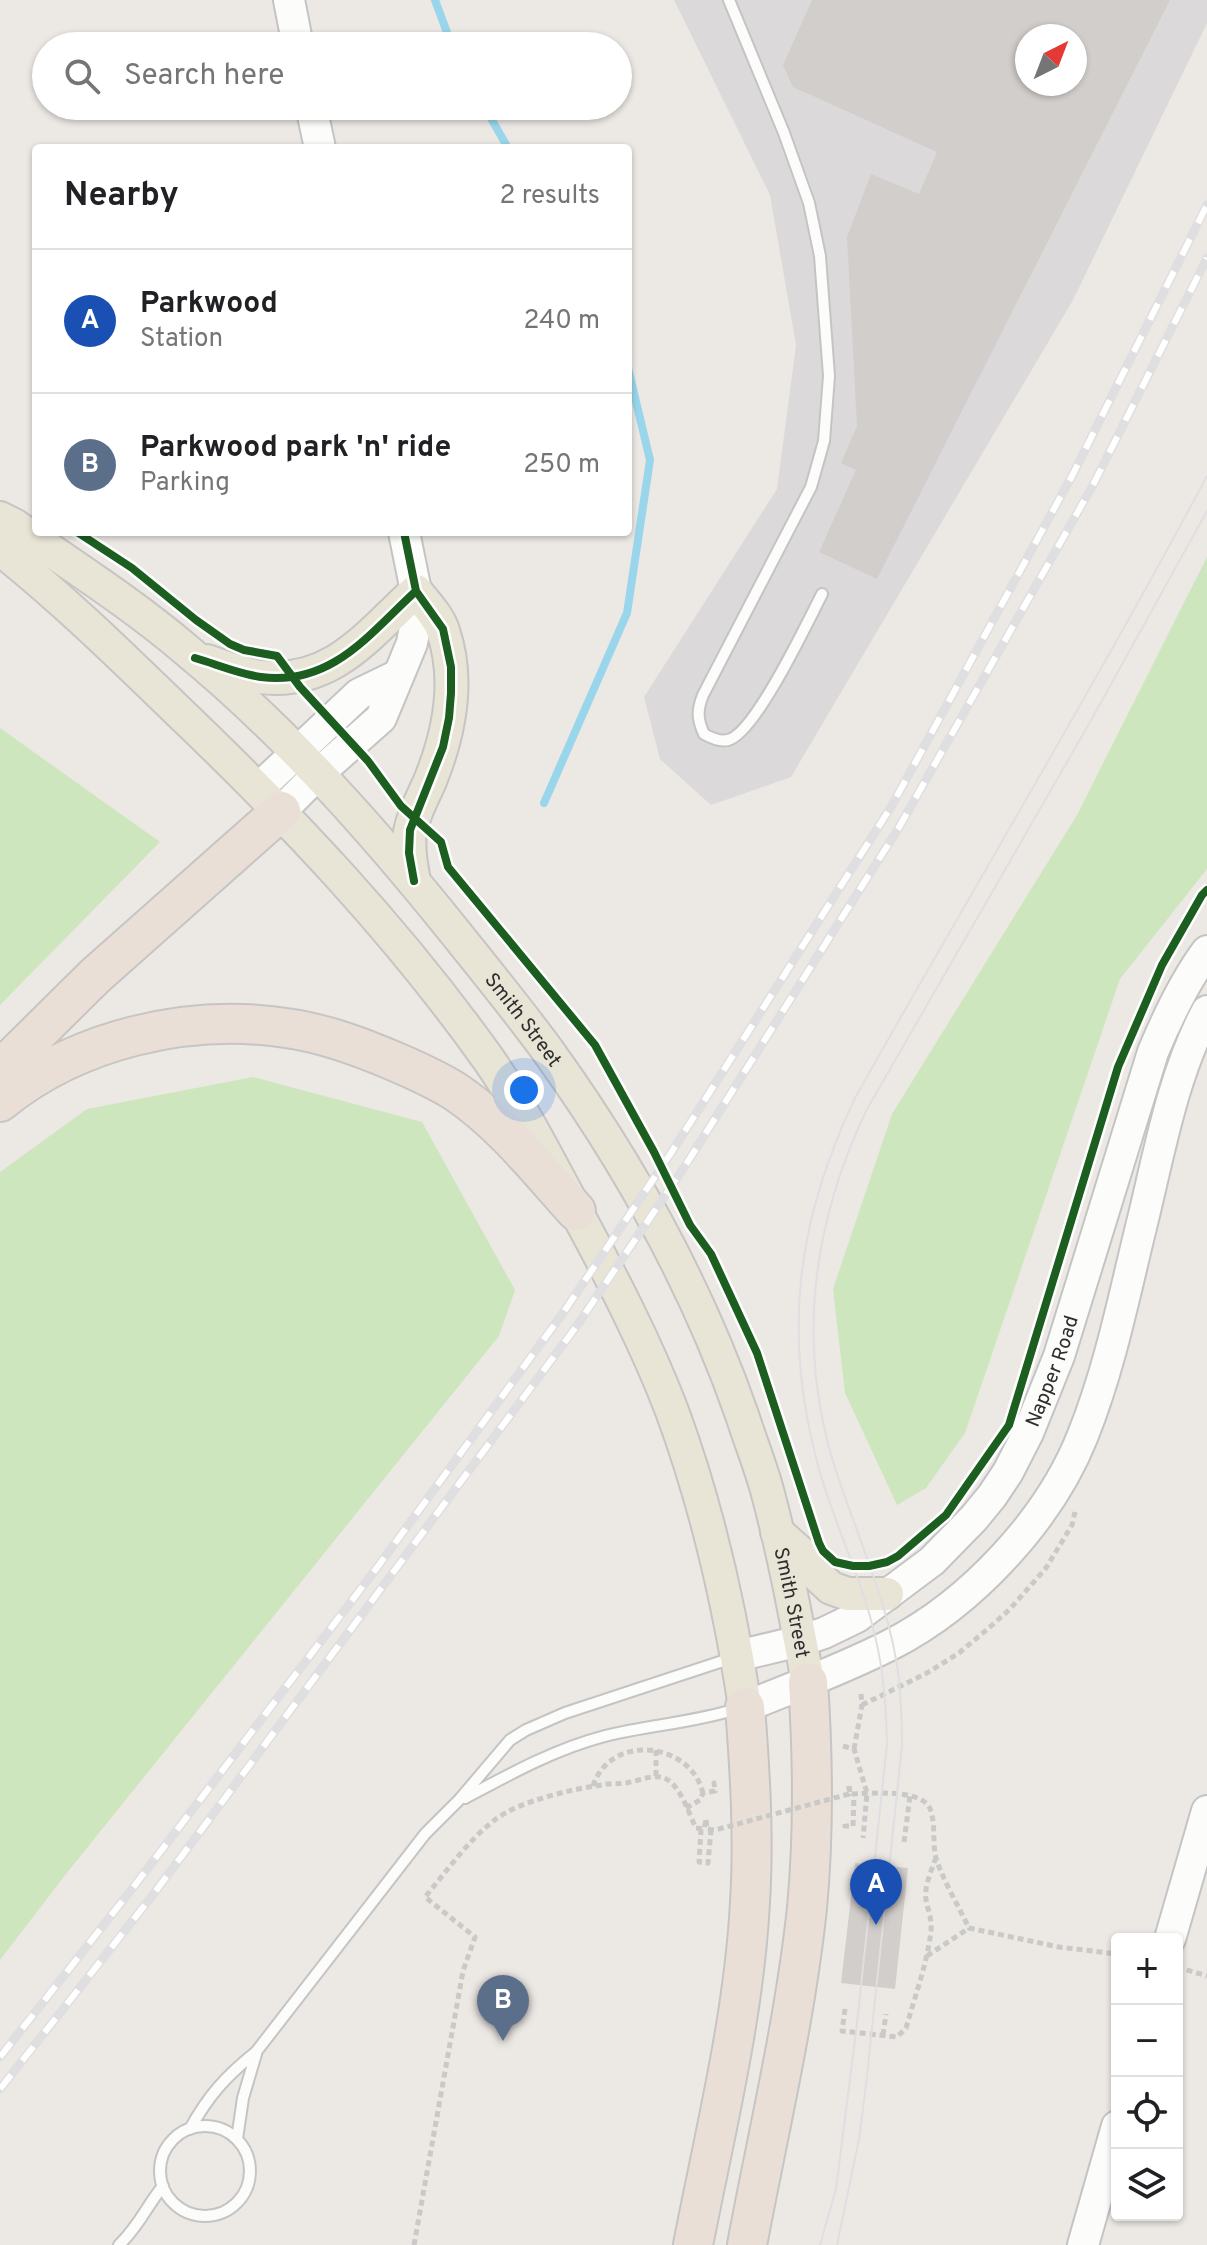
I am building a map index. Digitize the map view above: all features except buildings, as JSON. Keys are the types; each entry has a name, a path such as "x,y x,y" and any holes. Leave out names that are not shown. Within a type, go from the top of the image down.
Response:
{"highway":[{"path":"0,1070 95,976 254,837 270,800"},
{"path":"0,1102 15,1089 53,1068 123,1040 206,1025 286,1028 368,1050 431,1078 456,1093 512,1139 576,1211"},
{"path":"747,2245 781,2076 807,1907 812,1759 808,1682"},
{"path":"693,2245 736,2026 750,1904 750,1791 745,1707"}],"main road":[{"path":"289,0 295,32"},
{"path":"314,120 319,144"},
{"name":"Smith Street","path":"0,518 150,621 250,705 308,762 414,881 549,1052 616,1153 656,1221 720,1358 767,1489 808,1682"},
{"path":"270,800 308,762 381,718 412,643 415,627 416,591 405,536"},
{"path":"0,549 79,617 270,800 375,915 472,1037 535,1131 626,1306 672,1412 706,1521 737,1656 745,1707 892,1644 945,1609 998,1562 1022,1535 1057,1486 1082,1438 1099,1388 1168,1115 1182,1068 1207,1011"},
{"path":"195,658 258,677 277,678 315,672 355,650 416,591"},
{"path":"414,881 409,853 410,830 443,747 451,693 451,667 443,629 416,591"},
{"name":"Napper Road","path":"737,1656 800,1641 857,1617 932,1561 974,1518 1008,1472 1028,1433 1059,1356 1153,1052 1174,1003 1207,951"},
{"path":"777,1532 805,1557 816,1574 831,1588 848,1594 887,1594"},
{"path":"1172,1933 1207,1811"},
{"path":"1083,2245 1111,2147"}],"lane":[{"path":"729,0 784,133 809,203 820,256 829,376 824,441 811,487 703,695 698,721 704,734 716,740 729,740 742,732 783,669 822,594"},
{"path":"190,2129 204,2103 231,2072 256,2052 425,1834 459,1800 510,1740 526,1730 602,1700 737,1656"},
{"path":"459,1800 572,1746 631,1731 709,1718 745,1707"},
{"path":"237,2139 243,2098 256,2052"},
{"path":"202,2126 227,2132 237,2139 249,2160 248,2184 242,2197 232,2208 219,2214 192,2214 170,2199 163,2186 160,2173 168,2146 190,2129 202,2126"},
{"path":"119,2245 140,2222 163,2186"}],"path":[{"path":"861,1694 854,1749 867,1793 863,1838"},
{"path":"842,1746 854,1749"},
{"path":"656,1750 656,1777"},
{"path":"593,1787 597,1773 611,1761 633,1751 656,1750 684,1763 696,1776 703,1793 700,1800 686,1808"},
{"path":"414,2245 463,1971 475,1937 425,1897 495,1819 514,1808 593,1787 665,1778 672,1783 696,1828 701,1829"},
{"path":"703,1793 715,1791 714,1783 721,1782"},
{"path":"711,1830 708,1863 699,1862 701,1829 704,1829 706,1820 707,1829 711,1830 849,1794 849,1786 850,1794 916,1797 929,1806 932,1813 936,1857 969,1928"},
{"path":"845,1826 853,1826 854,1794"},
{"path":"904,1842 910,1796"},
{"path":"845,2009 842,2031 897,2037 906,2028 931,1928 926,1898 936,1857"},
{"path":"926,1956 969,1928 1059,1947 1111,1953"},
{"path":"1183,1969 1207,1976"},
{"path":"883,2035 886,2014"}],"shaded area":[{"path":"674,0 1207,0 1207,23 1073,300 791,777 711,805 660,759 644,697 777,489 796,345 770,195"}],"green space":[{"path":"1207,557 1207,869 1120,979 965,1433 926,1488 897,1505 845,1393 833,1289 892,1114 1077,815"},
{"path":"0,728 160,842 0,1005"},
{"path":"253,1077 422,1122 515,1290 499,1336 0,1960 0,1172 87,1109"}],"waterway":[{"path":"435,0 447,32"},
{"path":"492,120 506,144"},
{"path":"544,803 627,613 650,460 632,385"}],"tram line":[{"path":"820,2245 836,2189 887,1745 884,1690 875,1636 825,1490 808,1420 799,1326 801,1280 808,1235 819,1190 855,1098 1207,476"},
{"path":"837,2245 859,2139 866,2085 902,1738 899,1679 888,1623 832,1458 821,1413 815,1368 814,1324 816,1280 823,1237 834,1193 867,1109 1089,724 1207,511"}],"railway":[{"path":"0,2057 379,1565 563,1313 671,1153 891,807 1073,474 1207,205"},
{"path":"0,2089 152,1896 576,1327 685,1166 898,829 1093,485 1207,258"}],"cycle path":[{"path":"83,536 132,568 230,644 277,656 300,687 368,761 401,806 441,842 448,867 595,1045 690,1225 711,1254 757,1353 819,1543 835,1562 869,1566 898,1556 946,1515 1009,1425 1118,1067 1162,965 1207,890"},
{"path":"405,536 416,591 443,629 451,667 449,718 443,747 410,830 409,853 414,881"},
{"path":"195,658 261,677 286,678 309,673 348,654 416,591"}],"place":[{"name":"Parkwood","path":"876,1925"},
{"name":"Parkwood park 'n' ride","path":"503,2041"}]}
